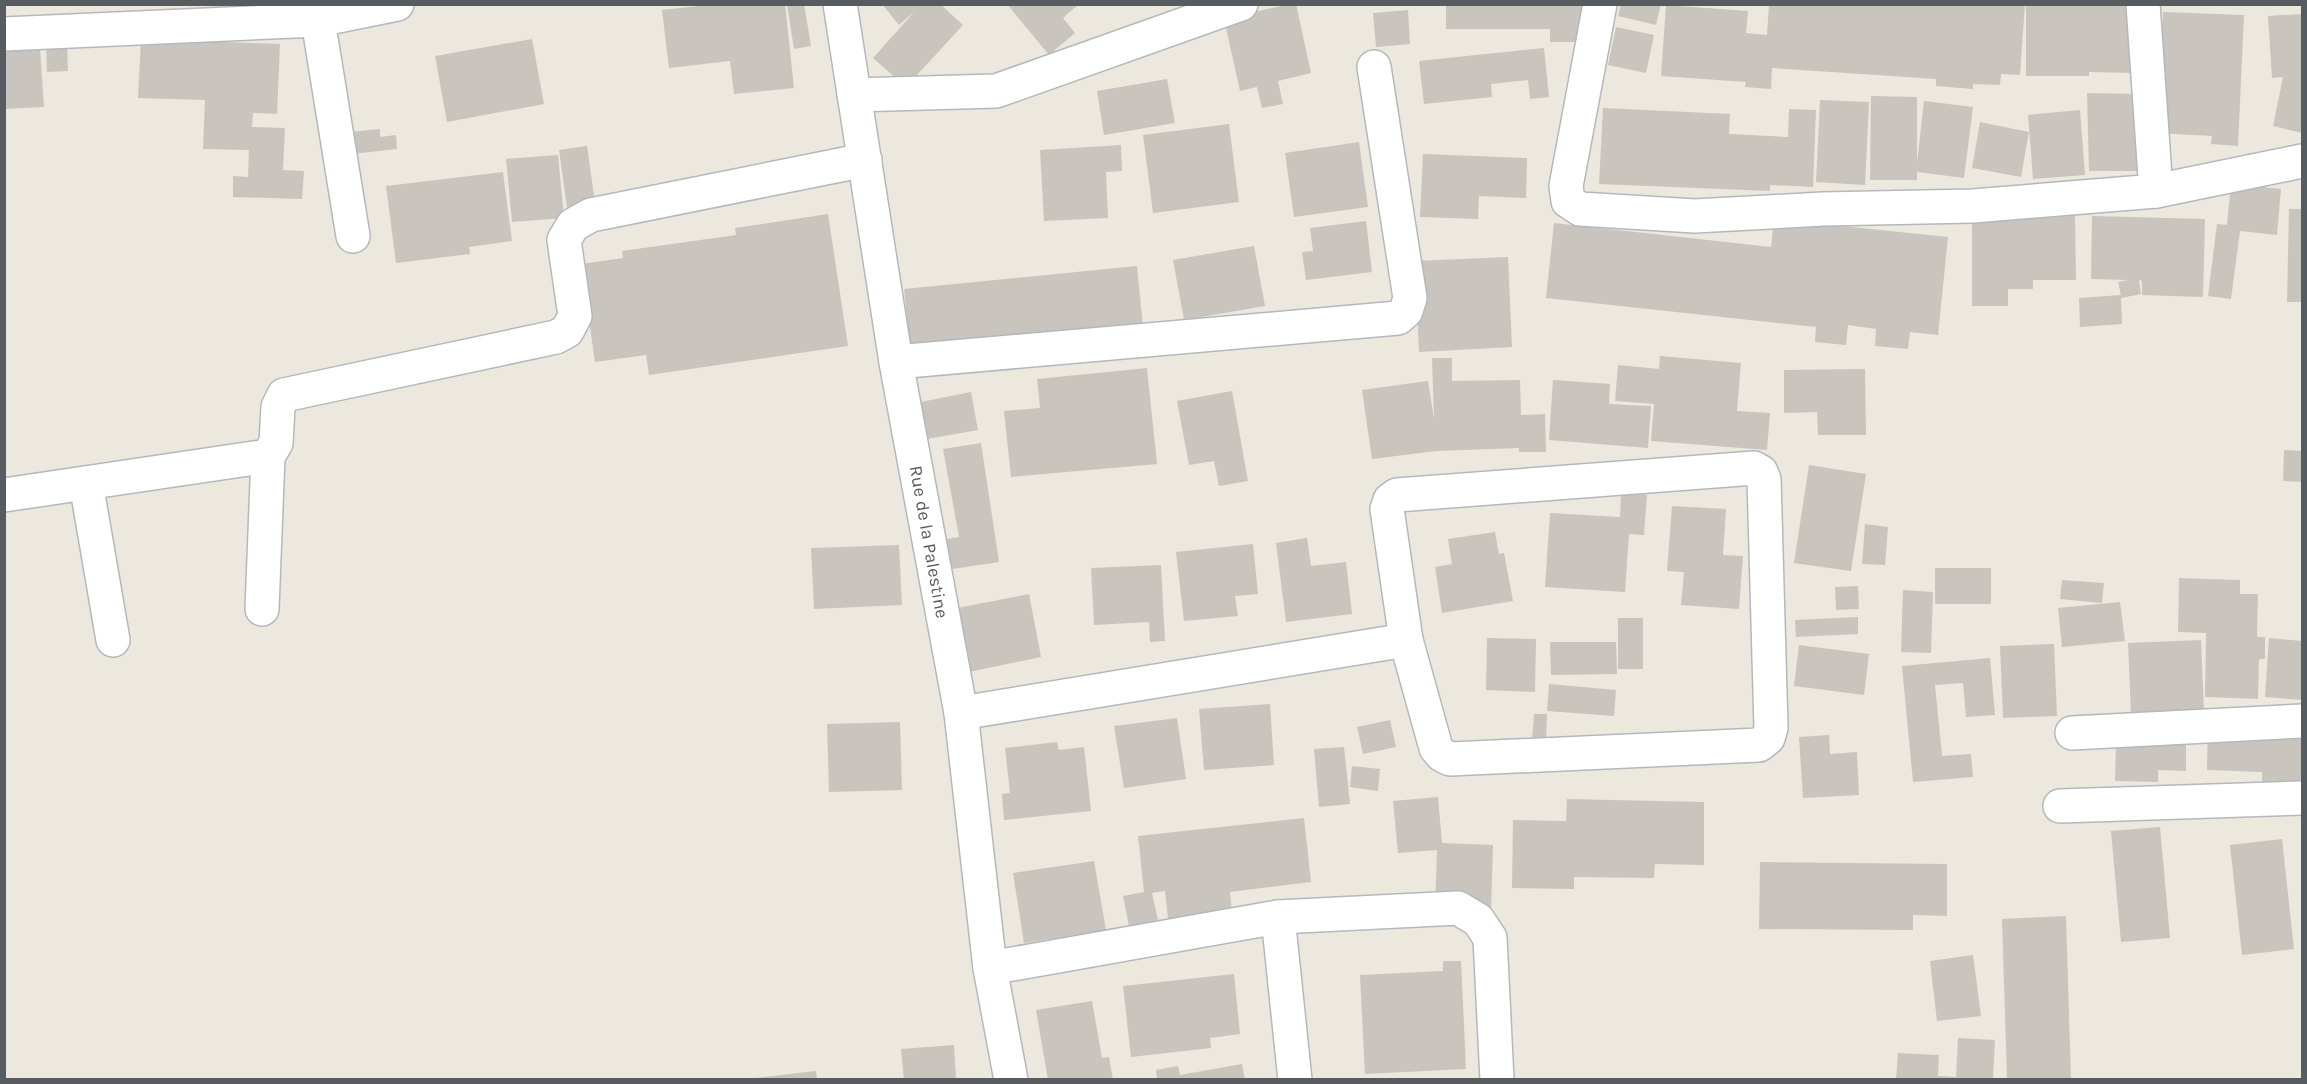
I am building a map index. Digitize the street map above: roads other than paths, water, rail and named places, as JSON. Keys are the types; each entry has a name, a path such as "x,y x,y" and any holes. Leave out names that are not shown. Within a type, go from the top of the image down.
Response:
{"street":[{"path":"4,34 318,20 397,4"},
{"name":"Rue de la Palestine","path":"840,4 896,362 961,713 990,968 1011,1080"},
{"path":"1600,4 1566,186 1568,201 1580,209 1695,216 1823,209 1973,206 2156,192 2302,160"},
{"path":"2143,4 2156,192"},
{"path":"854,95 996,91 1232,6"},
{"path":"318,20 354,236"},
{"path":"896,362 1398,318 1406,310 1410,298 1374,67"},
{"path":"262,609 268,456 276,443 278,406 284,395 555,337 567,331 575,316 564,240 573,225 591,215 865,160"},
{"path":"4,495 268,456"},
{"path":"1754,468 1761,472 1764,479 1771,728 1768,738 1759,745 1450,759 1436,748 1406,640 1387,509 1390,500 1397,495 1754,468"},
{"path":"86,483 113,640"},
{"path":"961,713 1406,640"},
{"path":"2072,733 2302,721"},
{"path":"2060,806 2302,798"},
{"path":"990,968 1278,917 1458,908 1478,920 1490,938 1497,1080"},
{"path":"1278,917 1295,1080"}]}
